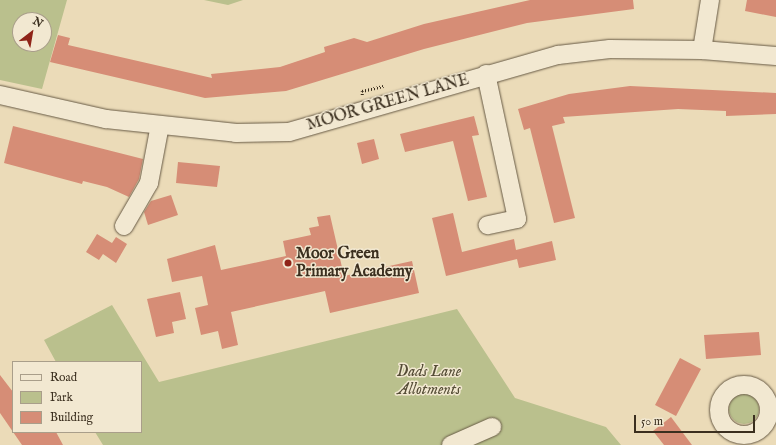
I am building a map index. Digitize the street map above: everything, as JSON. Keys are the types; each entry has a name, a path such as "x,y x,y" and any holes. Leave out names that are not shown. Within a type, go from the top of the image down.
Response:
{"street":[{"path":"702,50 710,0"},
{"name":"MOOR GREEN LANE","path":"0,95 106,119 236,133 289,132 362,113 486,74 558,55 610,50 702,50 776,56"},
{"path":"486,74 517,219 488,225"},
{"path":"124,226 149,183 160,125"},
{"path":"451,445 492,427"}],"green space":[{"path":"0,0 67,0 42,89 0,80"},
{"path":"204,0 243,0 228,5"},
{"name":"Dads Lane Allotments","path":"112,305 159,382 457,309 515,398 606,427 621,445 103,445 96,433 142,433 142,361 55,361 44,340"},
{"path":"744,394 750,395 758,403 758,415 750,423 744,424 738,423 730,415 729,409 730,403 738,395"}],"building":[{"path":"530,0 633,0 634,9 527,23 424,49 286,91 205,98 50,62 58,35 70,38 68,45 212,78 211,74 280,67 325,52 324,47 354,38 367,42 424,24"},
{"path":"747,0 776,0 776,17 745,11"},
{"path":"630,86 776,93 776,114 726,116 726,111 678,109 563,117 565,123 552,126 575,218 554,223 530,128 524,130 518,109 569,94"},
{"path":"474,116 479,135 472,136 487,197 468,201 453,141 405,152 400,134"},
{"path":"13,126 143,159 139,179 129,197 107,187 83,181 82,184 4,163"},
{"path":"374,139 379,159 362,164 357,143"},
{"path":"178,162 220,166 217,187 176,183"},
{"path":"171,195 178,215 148,225 144,212 151,201"},
{"path":"453,213 462,252 514,239 516,250 552,241 556,260 519,268 517,259 446,276 432,218"},
{"path":"330,215 344,276 412,261 419,293 330,313 325,291 231,312 238,345 222,349 218,331 201,335 195,308 208,305 202,276 172,282 167,259 215,245 221,270 286,256 283,241 311,235 309,228 319,226 317,217"},
{"path":"97,234 112,243 116,237 127,244 116,263 103,254 99,260 86,252"},
{"path":"180,292 186,319 172,322 174,333 156,337 147,299"},
{"path":"759,332 761,355 706,359 704,335"},
{"path":"680,358 701,369 676,416 655,405"},
{"path":"0,375 12,391 12,431 0,413"},
{"path":"671,417 692,445 664,445 653,431"},
{"path":"14,433 57,433 63,445 22,445"}],"place":[{"name":"Moor Green Primary Academy","path":"288,263"}]}
